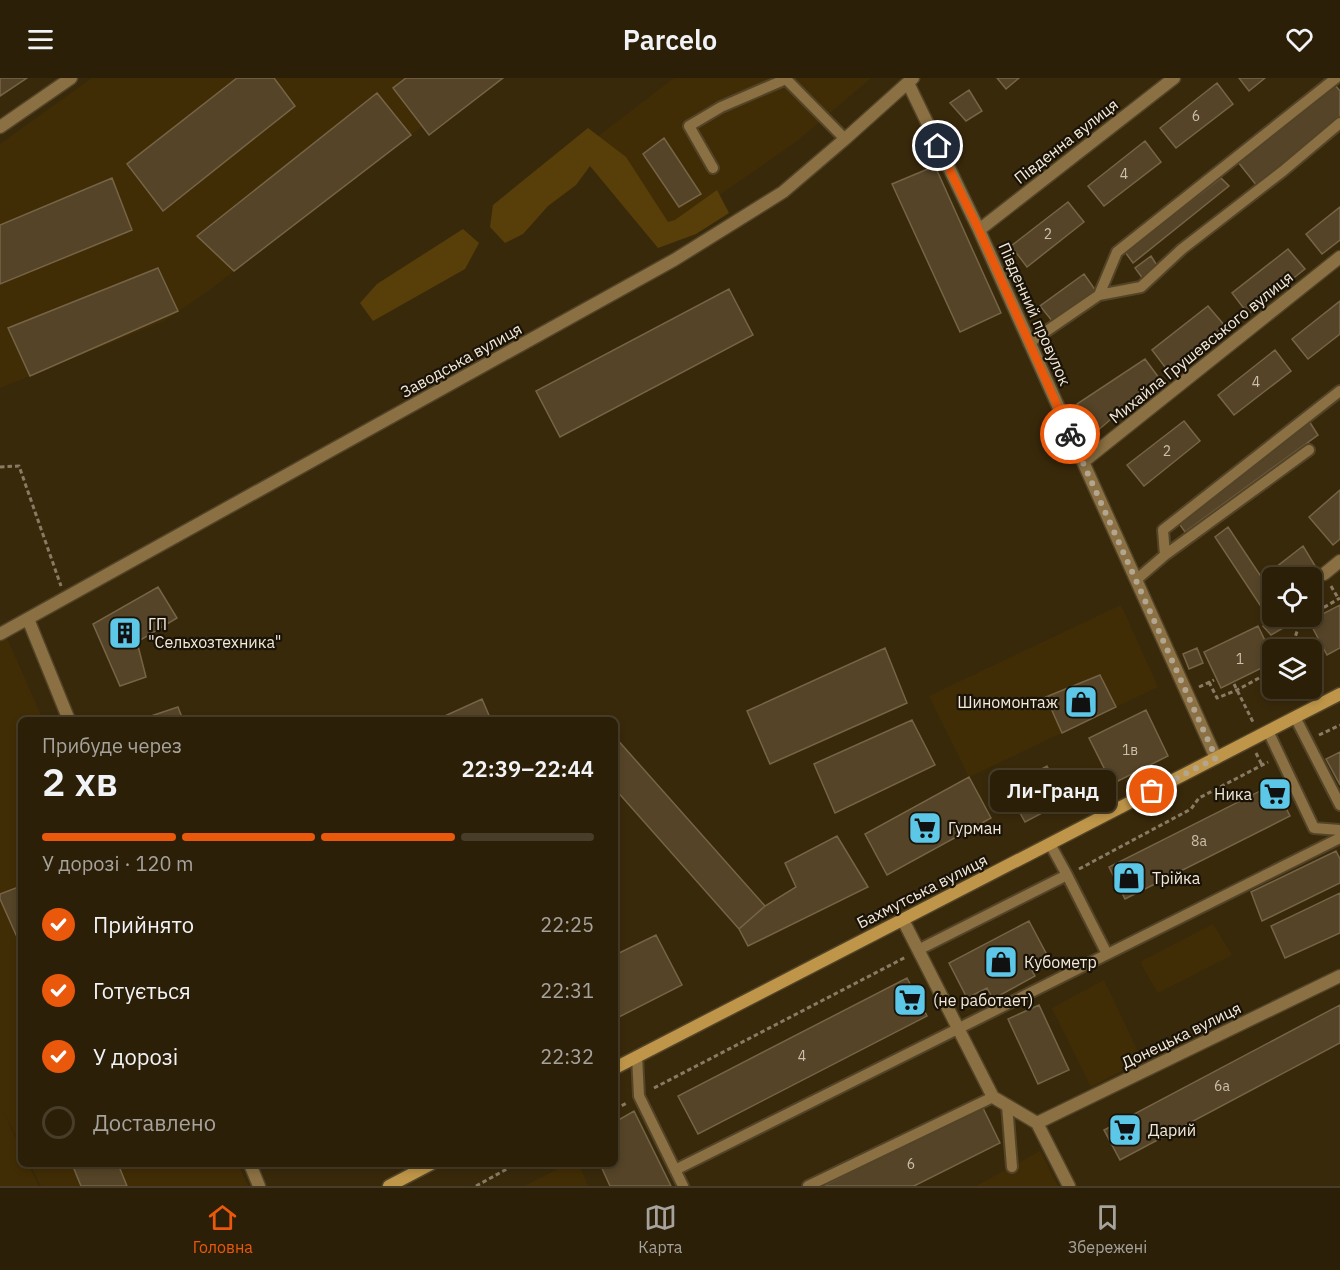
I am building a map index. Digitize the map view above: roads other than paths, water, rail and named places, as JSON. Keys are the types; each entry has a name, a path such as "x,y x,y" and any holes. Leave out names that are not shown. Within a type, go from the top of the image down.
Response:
{"street":[{"path":"0,127 71,78"},
{"name":"Південна вулиця","path":"979,230 1174,78"},
{"name":"Південний провулок","path":"910,81 1216,758"},
{"name":"Заводська вулиця","path":"0,634 674,260 783,192 910,81"},
{"name":"Михайла Грушевського вулиця","path":"1083,462 1340,257"},
{"path":"1324,574 1340,561"},
{"path":"28,619 68,717"},
{"name":"Бахмутська вулиця","path":"618,1066 1340,694"},
{"path":"903,920 993,1097 1037,1123 1069,1186"},
{"name":"Донецька вулиця","path":"1037,1123 1340,976"},
{"path":"251,1167 259,1186"},
{"path":"388,1186 425,1167"}],"lane":[{"path":"1099,295 1117,252 1336,78"},
{"path":"713,168 688,126 722,106 786,79 845,139"},
{"path":"1029,343 1099,295 1141,287 1182,249 1283,171 1340,123"},
{"path":"1165,555 1163,530 1340,391"},
{"path":"1136,580 1165,555 1309,450"},
{"path":"1295,717 1340,805"},
{"path":"1268,731 1314,828 1340,830"},
{"path":"675,1170 1340,838"},
{"path":"1050,844 1107,954"},
{"path":"918,950 1067,875"},
{"path":"637,1056 639,1096 683,1186"},
{"path":"808,1186 993,1097"},
{"path":"1007,1106 1012,1167"}],"place":[{"name":"ГП \"Сельхозтехника\"","path":"125,633"},
{"name":"Шиномонтаж","path":"1081,702"},
{"name":"Ли-Гранд","path":"1152,791"},
{"name":"Ника","path":"1275,794"},
{"name":"Гурман","path":"925,828"},
{"name":"Трійка","path":"1129,878"},
{"name":"Кубометр","path":"1001,962"},
{"name":"(не работает)","path":"910,1000"},
{"name":"Дарий","path":"1125,1130"}]}
